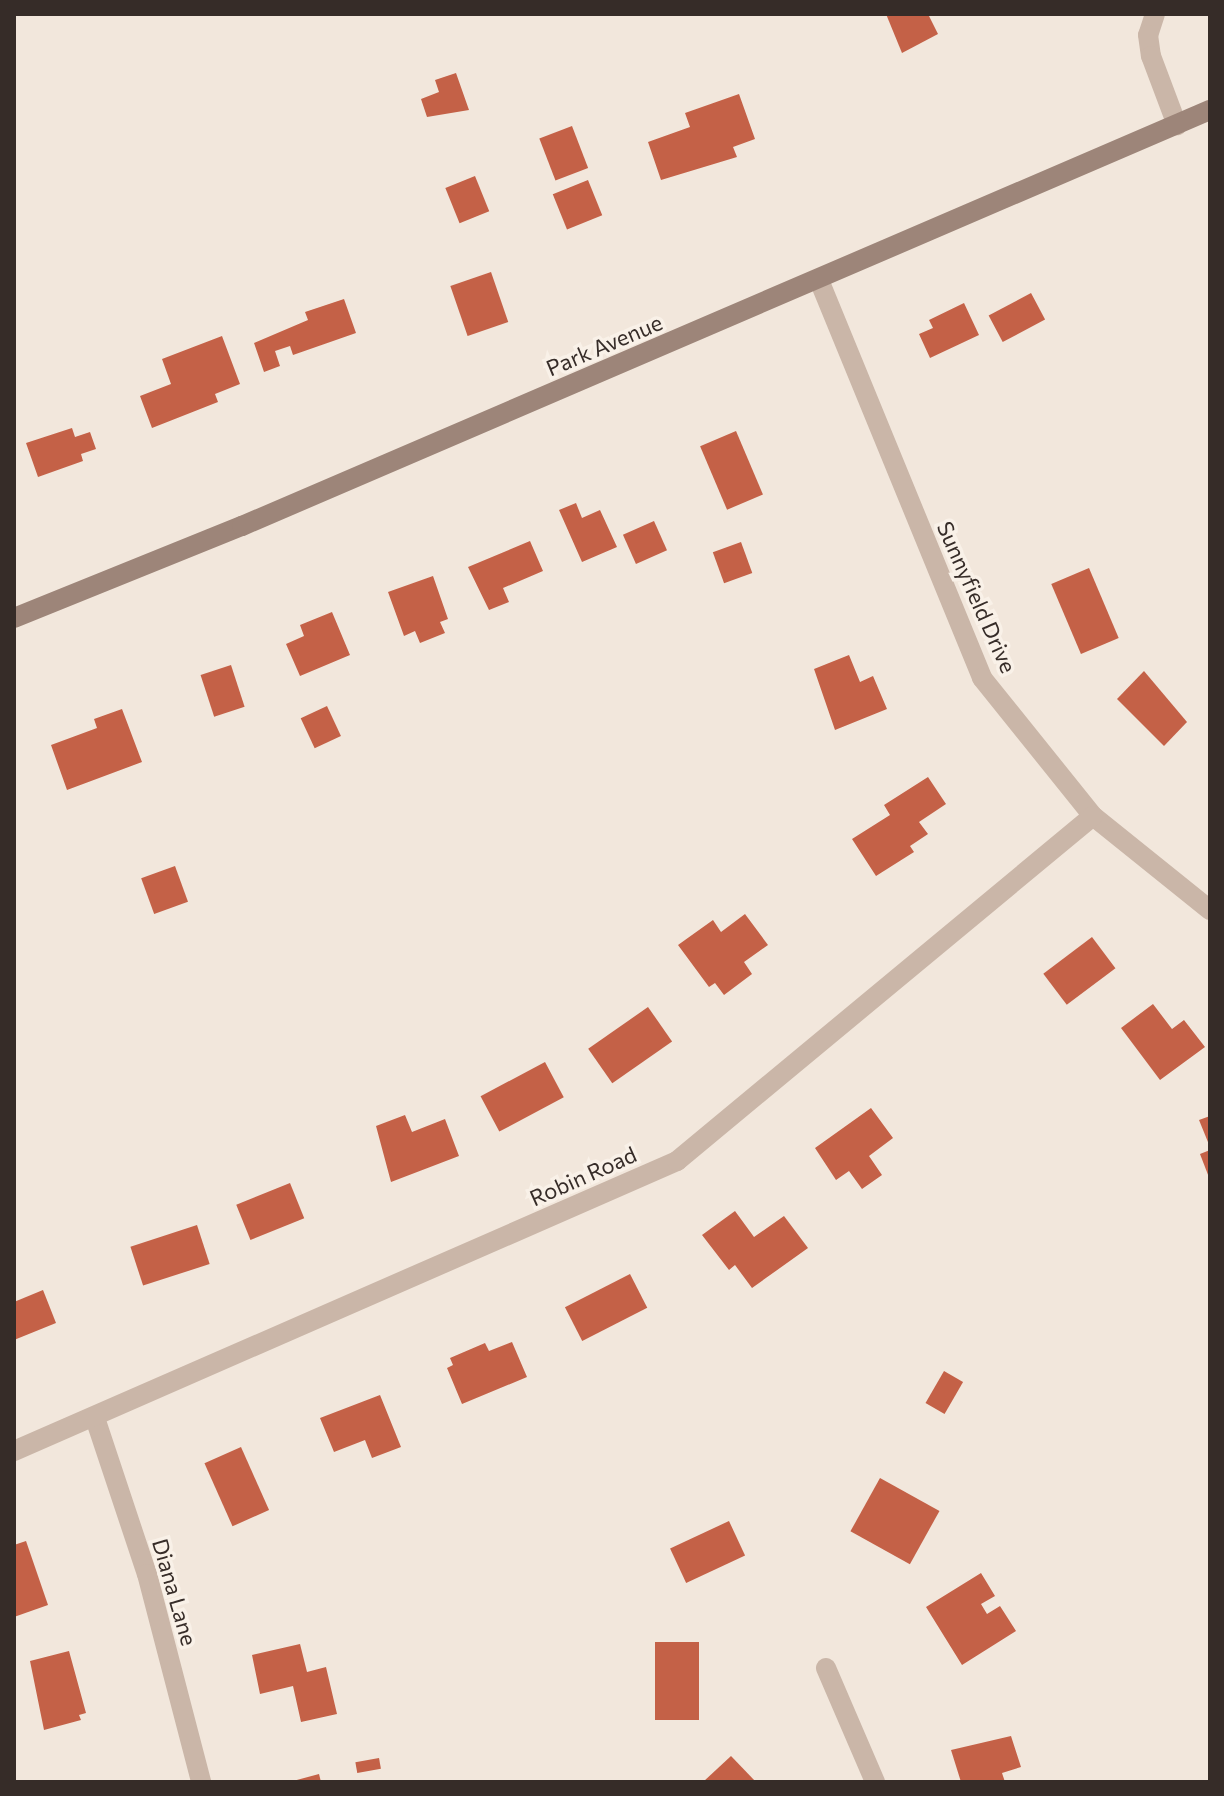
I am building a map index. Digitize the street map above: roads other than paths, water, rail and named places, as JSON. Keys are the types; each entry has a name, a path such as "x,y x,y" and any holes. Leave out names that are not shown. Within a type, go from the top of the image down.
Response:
{"main road":[{"name":"Park Avenue","path":"14,618 819,280 1210,110"}],"street":[{"path":"1155,14 1148,35 1151,56 1177,125"},
{"name":"Sunnyfield Drive","path":"819,280 982,678 1093,816 1210,910"},
{"name":"Robin Road","path":"14,1451 677,1161 1093,816"},
{"name":"Diana Lane","path":"95,1418 147,1574 201,1782"},
{"path":"826,1668 875,1782"}]}
